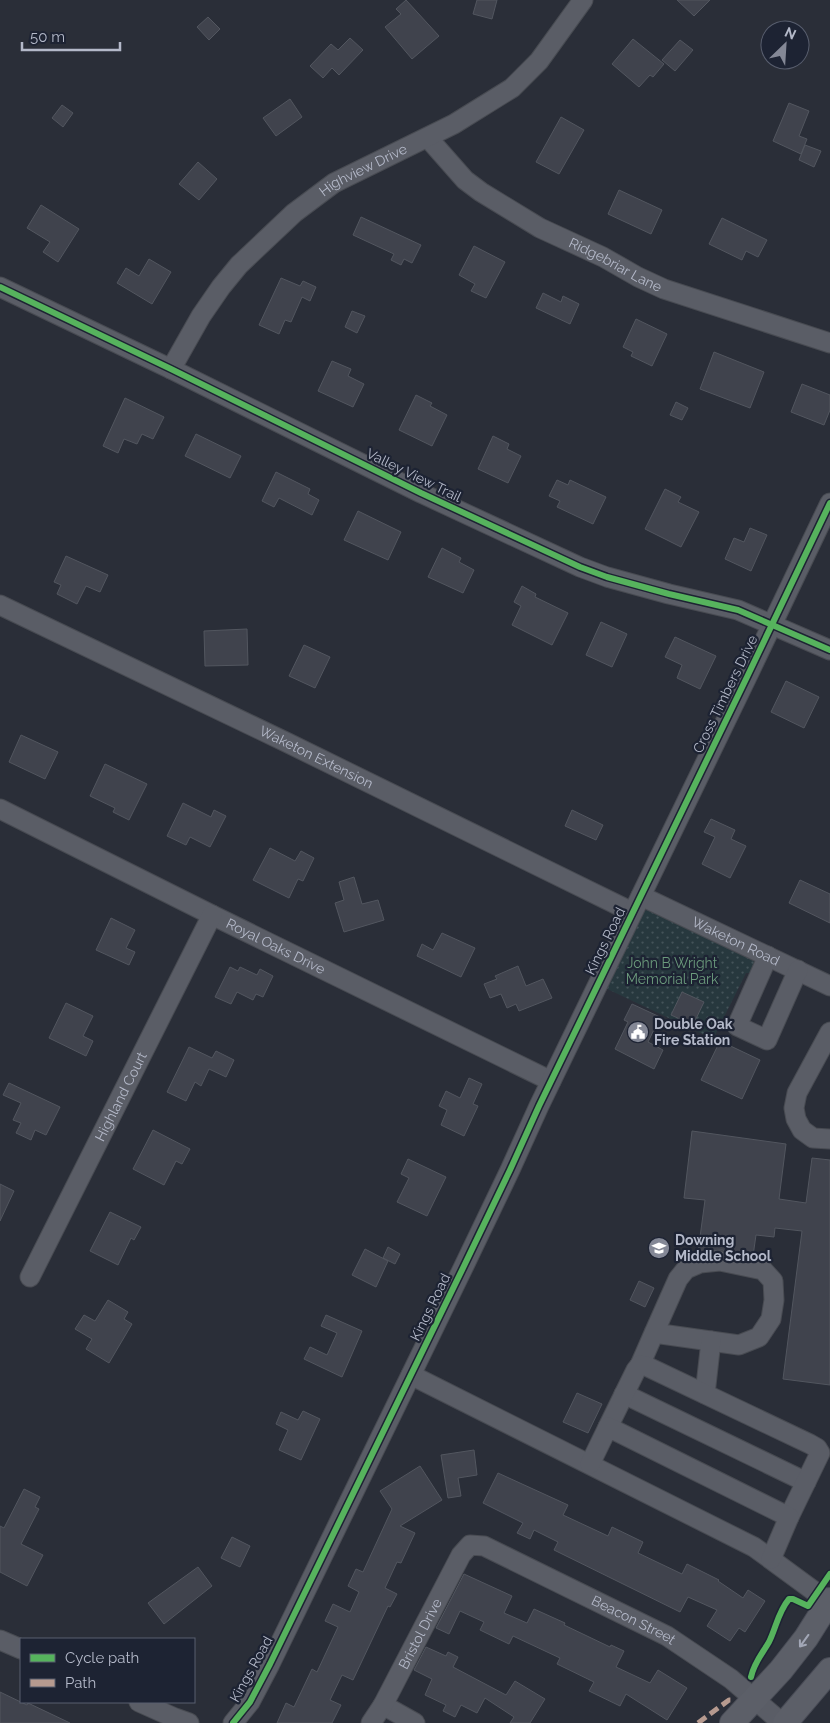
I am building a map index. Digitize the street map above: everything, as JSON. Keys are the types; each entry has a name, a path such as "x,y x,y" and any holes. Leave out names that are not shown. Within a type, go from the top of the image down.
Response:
{"main road":[{"path":"732,1723 755,1700 806,1638 830,1601"},
{"path":"784,1723 830,1670"}],"street":[{"name":"Highview Drive","path":"171,369 202,316 238,265 294,213 334,183 428,138 512,88 539,61 583,0"},
{"name":"Ridgebriar Lane","path":"428,138 466,180 481,192 540,228 603,257 664,289 830,343"},
{"name":"Valley View Trail","path":"0,287 171,369 421,493 580,567 607,577 669,594 738,610 830,650"},
{"name":"Cross Timbers Drive","path":"636,904 830,503"},
{"name":"Waketon Extension","path":"0,605 306,752 636,904"},
{"name":"Royal Oaks Drive","path":"0,809 212,916 551,1081"},
{"name":"Waketon Road","path":"636,904 768,956 830,986"},
{"name":"Kings Road","path":"233,1723 250,1702 259,1686 510,1170 636,904"},
{"name":"Highland Court","path":"30,1277 212,916"},
{"path":"768,956 737,1026 767,1040 798,970"},
{"path":"830,1032 797,1093 794,1108 796,1119 802,1130 814,1138 830,1139"},
{"path":"590,1464 624,1394 640,1366 654,1333 678,1279 686,1269 700,1263 720,1261 763,1270 773,1281 774,1300 771,1318 759,1337 739,1345 654,1333"},
{"path":"705,1394 711,1341"},
{"path":"640,1366 646,1366 817,1448 820,1453 771,1559"},
{"path":"411,1375 754,1547 830,1601"},
{"path":"624,1394 806,1482"},
{"path":"608,1427 789,1517"},
{"name":"Beacon Street","path":"470,1545 484,1546 667,1636 731,1679 784,1723"},
{"name":"Bristol Drive","path":"371,1723 383,1705 461,1555 470,1545"},
{"path":"0,1640 20,1649"},
{"path":"140,1703 189,1723"},
{"path":"383,1705 415,1723"}],"green space":[{"name":"John B Wright Memorial Park","path":"647,910 754,961 753,973 746,973 713,1039 603,987 640,914"}],"building":[{"path":"406,0 439,36 412,59 385,27 401,14 396,9"},
{"path":"477,0 497,0 492,19 473,14"},
{"path":"677,0 710,0 694,16"},
{"path":"208,17 220,29 209,40 197,27"},
{"path":"350,38 363,50 339,75 332,68 323,78 310,66 331,44 338,50"},
{"path":"633,39 664,64 653,77 650,75 639,87 612,64"},
{"path":"680,40 693,50 675,71 662,60"},
{"path":"290,99 302,117 276,136 263,118"},
{"path":"789,103 809,111 799,136 807,139 801,154 773,141"},
{"path":"62,105 73,113 63,127 52,118"},
{"path":"561,117 584,130 559,174 536,162"},
{"path":"805,145 821,151 814,167 799,160"},
{"path":"198,162 217,179 199,200 179,184"},
{"path":"619,190 662,210 651,234 608,214"},
{"path":"41,205 79,229 58,262 43,252 50,242 27,228"},
{"path":"361,217 421,245 412,263 404,259 401,265 391,260 394,254 353,235"},
{"path":"722,218 767,240 758,257 746,251 742,260 709,244"},
{"path":"474,246 505,262 486,298 471,291 475,284 459,275"},
{"path":"149,259 171,272 152,304 117,283 126,268 139,276"},
{"path":"281,278 300,286 303,281 316,287 310,301 302,297 291,322 285,320 279,334 259,325"},
{"path":"543,293 561,302 563,296 579,304 570,324 536,308"},
{"path":"352,311 365,316 357,333 345,327"},
{"path":"636,319 667,334 652,366 631,356 633,352 623,347"},
{"path":"714,352 764,372 750,408 700,389"},
{"path":"332,361 351,369 348,376 364,384 353,407 318,391"},
{"path":"802,384 830,395 830,410 824,425 791,412"},
{"path":"416,395 432,403 430,406 447,415 432,446 399,430"},
{"path":"125,398 164,417 153,439 142,434 137,444 124,439 118,453 103,446"},
{"path":"676,402 688,408 682,420 670,415"},
{"path":"196,434 241,456 230,478 185,456"},
{"path":"493,436 509,444 507,449 521,456 508,483 478,469"},
{"path":"276,472 310,489 308,494 319,500 312,515 279,498 274,507 262,501"},
{"path":"557,480 568,485 570,480 606,497 593,524 557,507 560,501 549,496"},
{"path":"665,489 681,497 678,502 699,512 681,547 645,529"},
{"path":"358,511 401,532 388,560 344,540"},
{"path":"750,528 767,535 751,571 725,559 734,538 744,542"},
{"path":"442,548 461,558 459,562 474,570 463,593 428,577"},
{"path":"66,556 108,575 100,592 86,586 77,604 57,594 61,585 54,582"},
{"path":"522,586 536,594 535,597 568,613 552,645 512,625 521,606 514,602"},
{"path":"601,622 627,634 612,667 586,655"},
{"path":"247,629 248,665 205,666 204,631"},
{"path":"675,637 716,656 700,689 677,678 682,665 665,657"},
{"path":"304,645 330,657 315,688 289,676"},
{"path":"786,681 819,697 804,728 771,712"},
{"path":"21,735 58,752 45,779 9,762"},
{"path":"105,764 147,784 129,820 113,812 115,808 90,796"},
{"path":"183,803 211,817 214,810 226,816 210,847 190,837 186,845 167,836"},
{"path":"572,810 603,825 596,840 565,826"},
{"path":"711,819 735,830 731,839 746,846 730,878 702,864 715,837 704,832"},
{"path":"270,848 295,861 301,851 314,858 303,881 298,879 289,898 253,880"},
{"path":"354,877 362,904 378,900 384,920 344,932 335,903 344,900 339,882"},
{"path":"800,880 830,894 830,923 789,903"},
{"path":"111,918 135,930 126,948 135,952 129,965 96,950"},
{"path":"442,933 475,948 461,977 417,956 422,944 433,950"},
{"path":"518,966 526,986 543,979 552,998 519,1011 516,1004 507,1008 501,994 490,998 484,984 497,979 495,976"},
{"path":"230,967 238,971 240,967 257,975 260,969 273,976 263,997 256,994 253,1000 237,992 231,1004 215,997"},
{"path":"682,992 704,1002 693,1025 671,1015"},
{"path":"66,1003 93,1016 83,1036 93,1041 86,1056 49,1038"},
{"name":"Double Oak Fire Station","path":"632,1004 660,1017 648,1042 663,1050 654,1069 615,1049 628,1022 624,1020"},
{"path":"720,1041 760,1060 742,1099 701,1080"},
{"path":"189,1047 212,1058 216,1051 234,1060 226,1077 209,1069 201,1086 195,1082 186,1101 167,1092"},
{"path":"469,1078 482,1084 473,1104 478,1106 464,1136 441,1125 447,1110 439,1106 446,1091 460,1098"},
{"path":"9,1083 60,1107 46,1135 35,1130 31,1140 16,1133 21,1123 13,1120 21,1103 3,1095"},
{"path":"153,1130 190,1149 182,1164 176,1161 164,1185 133,1169"},
{"name":"Downing Middle School","path":"692,1131 786,1144 779,1199 806,1203 812,1158 830,1160 830,1385 783,1379 802,1231 775,1228 774,1237 756,1235 753,1256 722,1250 698,1252 705,1200 684,1198"},
{"path":"408,1159 446,1177 427,1216 397,1202 409,1178 401,1174"},
{"path":"0,1184 14,1191 0,1221"},
{"path":"110,1212 141,1227 134,1240 131,1238 118,1265 90,1251"},
{"path":"388,1247 400,1254 395,1264 383,1258"},
{"path":"365,1249 388,1261 376,1287 352,1275"},
{"path":"639,1281 654,1288 645,1307 630,1300"},
{"path":"108,1300 128,1312 124,1319 132,1324 109,1363 86,1349 92,1339 75,1329 84,1315 95,1321"},
{"path":"326,1315 362,1331 342,1377 304,1359 310,1347 327,1355 337,1333 321,1326"},
{"path":"577,1393 602,1404 588,1433 563,1422"},
{"path":"303,1411 320,1419 301,1460 279,1450 288,1430 276,1424 281,1412 298,1420"},
{"path":"474,1450 477,1475 458,1478 461,1496 448,1498 441,1455"},
{"path":"420,1466 442,1500 400,1526 415,1533 401,1563 397,1562 385,1588 397,1594 390,1607 388,1606 353,1680 342,1675 330,1700 341,1705 332,1723 277,1723 286,1703 294,1707 312,1669 317,1672 338,1627 325,1621 333,1604 350,1612 359,1592 348,1586 356,1569 363,1572 392,1509 380,1491"},
{"path":"498,1473 568,1505 563,1515 608,1536 612,1527 643,1542 638,1553 682,1574 687,1564 719,1580 743,1598 748,1590 765,1601 745,1632 739,1628 730,1641 707,1626 717,1610 688,1597 680,1612 554,1550 558,1542 534,1530 530,1539 517,1533 523,1523 483,1503"},
{"path":"24,1489 40,1497 35,1507 39,1509 21,1544 43,1555 27,1586 0,1572 0,1526 4,1528"},
{"path":"232,1537 250,1546 240,1567 221,1558"},
{"path":"198,1567 212,1586 164,1624 148,1603"},
{"path":"464,1574 512,1596 504,1613 527,1623 534,1609 610,1647 611,1645 624,1651 616,1667 650,1683 658,1670 687,1688 667,1720 626,1694 620,1706 589,1691 594,1682 557,1664 560,1658 513,1636 509,1644 480,1630 484,1622 460,1611 449,1634 436,1628"},
{"path":"426,1647 446,1656 448,1652 458,1657 453,1667 506,1695 515,1681 545,1699 530,1723 510,1723 514,1717 485,1698 477,1713 461,1705 455,1717 443,1711 446,1705 425,1695 432,1679 414,1670"},
{"path":"0,1692 20,1703 27,1705 28,1703 70,1723 0,1723"}],"marked path":[{"path":"698,1723 729,1700 733,1700"}],"cycle path":[{"path":"0,287 171,369 421,493 580,567 607,577 669,594 738,610 830,650"},
{"path":"233,1723 250,1702 270,1664 463,1268 539,1106 830,503"},
{"path":"751,1677 756,1663 769,1642 782,1609 789,1599 808,1606 830,1574"}],"place":[{"name":"Double Oak Fire Station","path":"638,1032"},
{"name":"Downing Middle School","path":"659,1248"}]}
